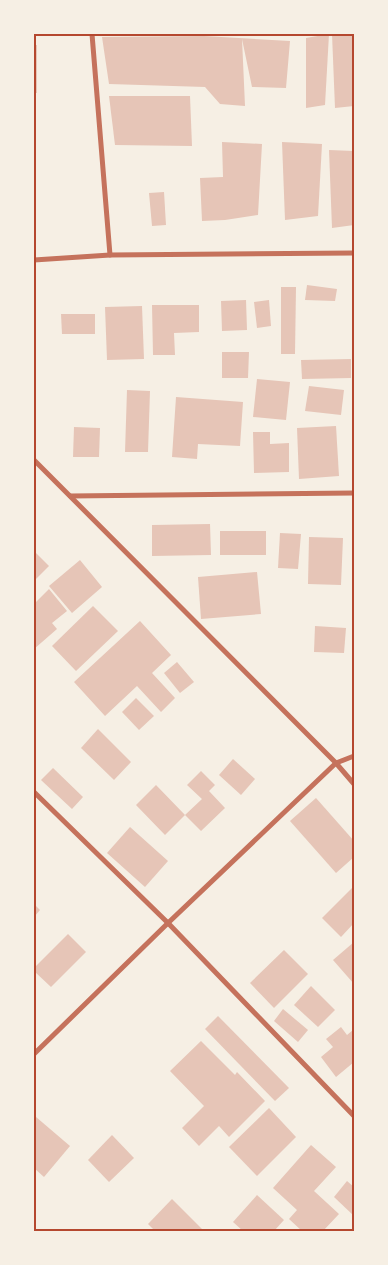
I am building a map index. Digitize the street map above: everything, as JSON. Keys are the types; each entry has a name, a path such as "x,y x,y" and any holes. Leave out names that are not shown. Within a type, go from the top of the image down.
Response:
{"street":[{"path":"92,34 110,255"},
{"path":"34,260 110,255 354,253"},
{"path":"34,460 336,763 354,784"},
{"path":"70,496 354,493"},
{"path":"34,1054 336,763 354,756"},
{"path":"34,792 168,923 354,1116"}],"building":[{"path":"329,34 325,105 306,108 306,38"},
{"path":"332,34 354,34 354,106 335,108"},
{"path":"204,36 290,41 286,88 252,87 242,39 245,106 220,104 205,87 109,84 102,37"},
{"path":"34,45 37,45 37,93 34,93"},
{"path":"109,96 190,96 192,146 115,145"},
{"path":"222,142 262,144 258,215 202,221 200,178 223,177"},
{"path":"282,142 322,144 318,216 285,220"},
{"path":"329,150 354,151 354,225 332,228"},
{"path":"164,192 166,225 152,226 149,193"},
{"path":"307,285 337,289 335,301 305,300"},
{"path":"281,287 296,287 295,354 281,354"},
{"path":"246,300 247,330 222,331 221,301"},
{"path":"269,300 271,326 257,328 254,302"},
{"path":"152,305 199,305 199,332 174,333 175,355 153,355"},
{"path":"142,306 144,359 107,360 105,307"},
{"path":"61,314 95,314 95,334 62,334"},
{"path":"222,352 249,352 248,378 222,378"},
{"path":"351,359 351,378 302,379 301,360"},
{"path":"257,379 290,382 286,420 253,417"},
{"path":"309,386 344,390 341,415 305,411"},
{"path":"127,390 150,391 148,452 125,452"},
{"path":"176,397 243,402 240,446 198,444 197,459 172,457"},
{"path":"336,426 339,476 299,479 297,428"},
{"path":"74,427 100,428 99,457 73,457"},
{"path":"253,432 270,432 270,444 289,443 289,472 254,473"},
{"path":"210,524 211,555 152,556 152,525"},
{"path":"220,531 266,531 266,555 220,555"},
{"path":"280,533 301,534 298,569 278,568"},
{"path":"309,537 343,538 341,585 308,584"},
{"path":"34,551 49,566 34,581"},
{"path":"80,560 102,587 72,613 49,586"},
{"path":"257,572 261,614 201,619 198,577"},
{"path":"49,589 67,611 52,623 57,629 34,649 34,604"},
{"path":"93,606 118,631 76,671 52,646"},
{"path":"140,621 171,655 152,673 175,698 161,712 137,686 105,716 74,682"},
{"path":"315,626 346,628 344,653 314,652"},
{"path":"177,662 194,682 180,693 164,673"},
{"path":"136,698 154,716 139,730 122,712"},
{"path":"98,729 131,762 114,780 81,748"},
{"path":"233,759 255,779 241,795 219,775"},
{"path":"53,768 83,797 72,809 41,780"},
{"path":"201,771 215,785 209,791 225,808 201,831 185,815 202,799 187,785"},
{"path":"156,785 185,815 165,835 136,805"},
{"path":"316,798 354,841 354,857 336,873 290,821"},
{"path":"130,827 168,861 145,887 107,853"},
{"path":"354,886 354,923 341,937 322,918"},
{"path":"34,904 40,910 34,917"},
{"path":"68,934 86,952 51,987 34,971 34,968"},
{"path":"354,942 354,984 333,960"},
{"path":"284,950 308,974 274,1008 250,983"},
{"path":"311,986 335,1010 318,1027 294,1005"},
{"path":"283,1009 308,1030 298,1042 274,1021"},
{"path":"218,1016 289,1088 275,1101 205,1029"},
{"path":"341,1027 347,1035 353,1030 354,1032 354,1062 336,1077 321,1057 333,1047 326,1039"},
{"path":"201,1041 235,1075 237,1072 265,1101 229,1137 219,1126 199,1146 182,1128 204,1106 170,1071"},
{"path":"269,1108 296,1137 257,1176 229,1147"},
{"path":"36,1117 70,1146 44,1177 34,1168 34,1120"},
{"path":"112,1135 134,1158 109,1182 88,1160"},
{"path":"311,1145 336,1167 314,1191 339,1214 323,1231 302,1231 289,1219 297,1210 273,1188"},
{"path":"347,1181 354,1187 354,1216 334,1197"},
{"path":"257,1195 284,1220 274,1231 243,1231 233,1222"},
{"path":"172,1199 202,1231 155,1231 148,1224"}]}
